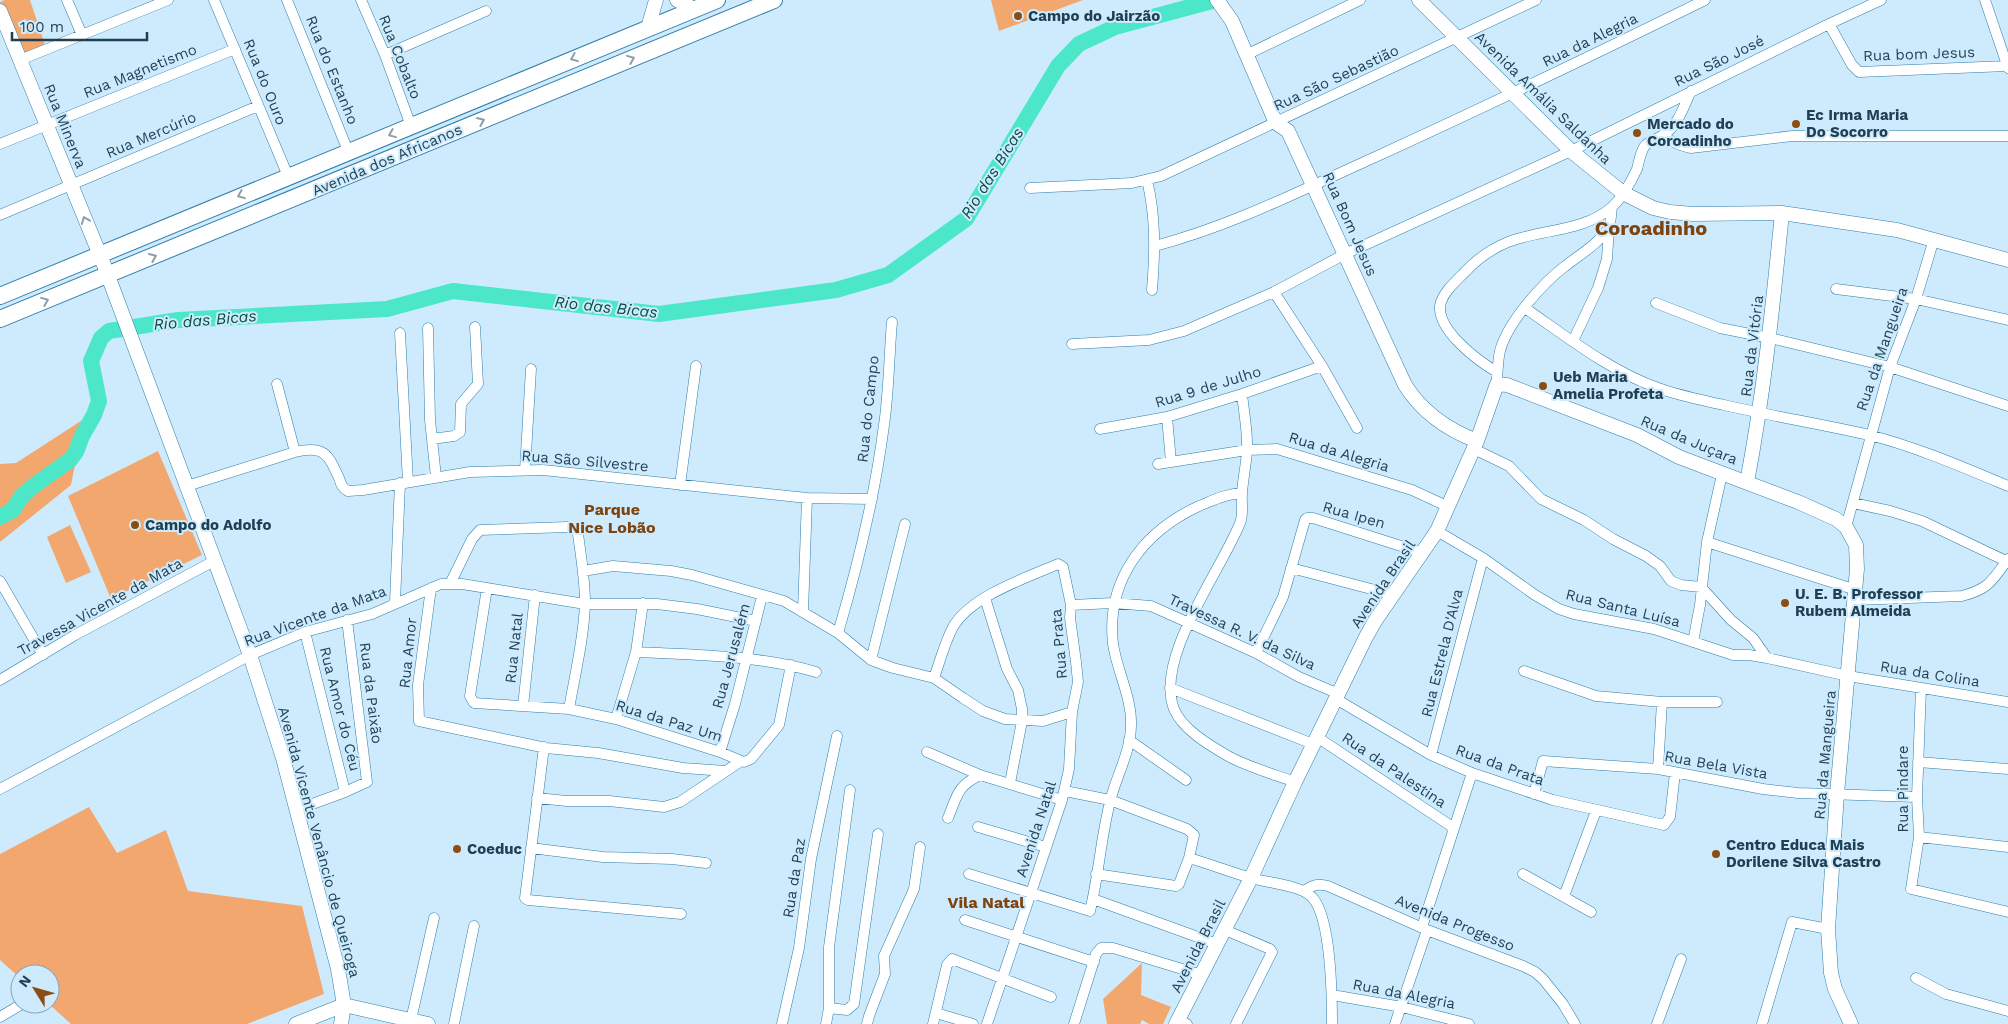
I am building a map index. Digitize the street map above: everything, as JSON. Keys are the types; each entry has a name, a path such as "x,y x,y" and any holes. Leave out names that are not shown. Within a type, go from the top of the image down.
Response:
{"main road":[{"name":"Avenida dos Africanos","path":"0,296 716,0"},
{"path":"737,15 740,7 746,0"},
{"name":"Avenida dos Africanos","path":"0,319 774,0"},
{"path":"603,71 596,57 600,50 608,45"},
{"path":"68,267 108,276"}],"street":[{"path":"67,0 82,35"},
{"path":"20,60 82,35 145,4 168,0"},
{"name":"Rua do Ouro","path":"214,0 288,176"},
{"name":"Rua do Estanho","path":"288,0 348,151"},
{"name":"Rua Cobalto","path":"361,0 385,55 411,126"},
{"path":"648,28 656,0"},
{"path":"677,0 694,9"},
{"path":"1246,55 1360,0"},
{"name":"Avenida Amália Saldanha","path":"1419,0 1571,151 1623,193 1653,208 1693,214 1782,213 1897,230 1934,238 2008,260"},
{"name":"Rua São Sebastião","path":"1030,188 1132,183 1148,180 1276,123 1536,0"},
{"name":"Rua da Alegria","path":"1155,246 1205,231 1314,185 1514,94 1706,0"},
{"name":"Rua São José","path":"1072,344 1160,338 1184,331 1274,292 1345,254 1571,151 1881,0"},
{"path":"1984,0 2008,67"},
{"name":"Rua Bom Jesus","path":"1220,4 1232,21 1276,123 1288,131 1410,392 1434,418 1476,445"},
{"name":"Rua Minerva","path":"0,11 108,276"},
{"path":"385,55 486,11"},
{"name":"Rua bom Jesus","path":"1829,24 1852,65 1859,72 2008,67"},
{"name":"Rua Magnetismo","path":"0,144 235,49"},
{"path":"1497,378 1457,340 1445,324 1440,304 1444,296 1477,260 1495,248 1519,239 1576,225 1594,218 1612,207 1623,193 1636,170 1644,148 1649,141 1664,135 1676,121 1692,91"},
{"name":"Rua Mercúrio","path":"0,215 258,106"},
{"path":"1664,135 1682,147 1691,148 1792,136 2008,136"},
{"path":"1148,180 1151,194 1155,246 1152,290"},
{"path":"1573,341 1598,288 1607,259 1612,207"},
{"name":"Rua da Vitória","path":"1747,482 1760,413 1770,338 1782,213"},
{"name":"Avenida Brasil","path":"1180,1023 1374,621 1438,531 1476,445 1497,378 1500,350 1506,336 1526,308 1561,269 1590,247 1609,228"},
{"name":"Rua da Mangueira","path":"1851,1024 1835,989 1831,973 1828,929 1837,794 1856,595 1858,554 1856,545 1846,527 1890,367 1916,299 1934,238"},
{"name":"Avenida Vicente Venâncio de Queiroga","path":"108,276 250,655 283,758 338,969 344,1006 341,1024"},
{"path":"1836,289 1916,299 2008,320"},
{"path":"1274,292 1322,366 1357,428"},
{"path":"1656,303 1720,328 1890,367 2008,406"},
{"path":"1526,308 1573,341 1634,378 1658,388 1682,396 1871,436 1900,444 2008,486"},
{"name":"Rua do Campo","path":"838,633 860,553 872,499 885,423 892,322"},
{"path":"432,439 454,436 460,432 461,404 478,384 475,327"},
{"path":"428,328 430,420 436,477"},
{"path":"395,602 404,483 400,333"},
{"path":"680,486 696,366"},
{"name":"Rua 9 de Julho","path":"1100,429 1166,417 1242,394 1322,366"},
{"path":"524,470 531,369"},
{"name":"Rua da Juçara","path":"1497,378 1507,385 1637,435 1679,457 1806,506 1836,520 1846,527"},
{"path":"277,384 295,452"},
{"path":"1242,394 1247,450 1240,523 1177,652 1172,668 1170,688 1174,709 1182,722 1194,733 1228,756 1295,782"},
{"path":"1166,417 1171,462"},
{"path":"1476,445 1509,466 1541,498 1584,520 1613,539 1646,556 1660,566 1671,581 1681,585 1702,588 1731,620 1753,638 1767,658"},
{"name":"Rua da Alegria","path":"1158,464 1247,450 1277,449 1412,490 1449,507"},
{"name":"Rua São Silvestre","path":"187,486 295,452 310,450 324,452 330,460 342,487 348,491 487,470 543,470 807,498"},
{"path":"1693,642 1707,542 1722,474"},
{"path":"970,874 1090,911 1110,800 1129,740 1131,727 1131,714 1119,673 1114,645 1113,603 1127,570 1149,538 1182,514 1212,499 1230,493 1242,493"},
{"path":"803,612 807,498 872,499"},
{"path":"1707,542 1856,595 1962,596 1975,593 1988,586 2007,560 1922,521 1853,502"},
{"name":"Rua Ipen","path":"1291,568 1305,520 1313,518 1385,539 1423,553"},
{"path":"871,660 905,524"},
{"path":"450,584 472,539 480,530 563,527 572,528 578,534 585,604 569,709"},
{"name":"Rua Santa Luísa","path":"1438,531 1483,558 1535,596 1574,614 1654,629 1733,655 1767,658 1848,676"},
{"name":"Rua Estrela D'Alva","path":"1431,755 1472,592 1483,558"},
{"name":"Travessa Vicente da Mata","path":"0,680 42,654 214,561"},
{"name":"Rua Prata","path":"985,598 1058,564 1065,571 1071,605 1070,618 1078,682 1072,712 1070,755"},
{"path":"583,571 613,566 670,571 692,575 784,601 838,633 871,660 893,668 934,678 984,711 1005,719 1022,721 1043,721 1072,712"},
{"path":"1256,653 1283,597 1291,568 1394,594"},
{"path":"0,581 42,654"},
{"name":"Rua Vicente da Mata","path":"0,789 250,655 306,632 372,614 395,602 440,584 487,588 585,604 643,603 697,608 756,621"},
{"name":"Rua Amor","path":"431,588 418,685 419,720 544,748"},
{"name":"Rua da Paz Um","path":"487,588 470,696 472,702 478,704 569,709 616,719 720,752 741,761"},
{"name":"Rua Natal","path":"523,706 535,595"},
{"name":"Rua Jerusalém","path":"720,752 762,596"},
{"path":"934,678 953,628 963,613 985,598 1007,669 1018,690 1022,709 1022,721 1010,783"},
{"path":"616,719 636,652 643,603"},
{"name":"Travessa R. V. da Silva","path":"1071,605 1113,603 1152,606 1256,653 1338,697"},
{"name":"Rua da Paixão","path":"347,620 366,770"},
{"name":"Rua Amor do Céu","path":"306,632 345,792"},
{"path":"636,652 746,659 791,665 816,672"},
{"path":"537,798 664,807 680,802 741,761 744,762 751,759 779,725 791,665"},
{"path":"1524,671 1596,696 1662,702 1717,702"},
{"name":"Rua da Colina","path":"1848,676 2008,702"},
{"name":"Rua da Palestina","path":"1170,688 1315,741 1454,828"},
{"name":"Rua Pindare","path":"1921,688 1917,797 1919,837 1911,889 2008,912"},
{"name":"Rua da Prata","path":"1338,697 1431,755 1472,773 1534,794 1596,811 1660,825 1667,823 1670,818 1675,773"},
{"path":"1658,770 1662,702"},
{"name":"Rua da Paz","path":"782,1024 799,948 811,859 838,736"},
{"path":"1129,740 1186,780"},
{"path":"681,914 528,900 524,894 544,748 598,753 683,768 726,771"},
{"path":"927,752 980,775 1064,795 1110,800 1192,831 1194,840 1189,858 1179,884 1176,886 1096,874"},
{"name":"Avenida Natal","path":"987,1024 1064,795 1070,755"},
{"name":"Rua Bela Vista","path":"1534,794 1543,762 1658,770 1763,789 1798,793 1917,797"},
{"path":"1918,762 2008,769"},
{"name":"Rua Amor do Céu","path":"296,810 366,783 366,770"},
{"path":"1395,1024 1402,1007 1472,773"},
{"path":"948,818 960,790 966,782 980,775"},
{"path":"826,1024 829,1008 829,947 850,790"},
{"path":"1564,896 1596,811"},
{"path":"978,827 1046,846"},
{"path":"829,1008 847,1010 854,1004 878,834"},
{"path":"1919,837 2008,847"},
{"path":"867,1024 868,1016 885,974 884,956 914,889 920,847"},
{"path":"531,848 603,857 672,859 706,863"},
{"path":"1189,858 1251,878 1304,891 1318,905 1329,955 1332,1024"},
{"path":"1523,874 1591,912"},
{"name":"Avenida Progesso","path":"1304,891 1319,884 1328,886 1425,929 1523,966 1543,979 1563,1004 1575,1024"},
{"path":"1093,899 1218,944"},
{"path":"411,1020 434,918"},
{"path":"965,920 1094,962"},
{"path":"1762,1024 1792,922 1828,929"},
{"path":"454,1024 474,926"},
{"path":"1224,930 1270,949 1272,952 1236,1024"},
{"path":"1074,1024 1096,954 1101,948 1112,948 1202,975"},
{"path":"933,1024 947,965 952,959 1051,997"},
{"path":"1657,1024 1681,959"},
{"path":"1916,978 1946,994 2008,1011"},
{"name":"Rua da Alegria","path":"1332,995 1402,1007 1470,1024"},
{"path":"302,1022 344,1006 428,1024"},
{"path":"936,1013 973,1024"},
{"path":"302,1022 323,1024"}],"shaded area":[{"path":"5,0 30,0 45,45 21,55 0,2"},
{"name":"Campo do Jairzão","path":"991,0 1083,0 999,31"},
{"path":"84,419 71,485 0,542 0,464 16,463"},
{"name":"Campo do Adolfo","path":"158,451 202,555 111,599 68,496"},
{"path":"70,525 91,572 66,583 47,537"},
{"path":"89,807 117,853 166,830 188,891 302,906 324,994 247,1024 71,1024 60,1014 60,964 10,964 10,969 0,960 0,854"},
{"path":"1142,963 1141,995 1171,1007 1163,1024 1149,1024 1142,1020 1140,1024 1107,1024 1103,999"}],"waterway":[{"name":"Rio das Bicas","path":"0,517 13,510 21,497 70,460 76,452 99,401 91,361 101,338 109,331 178,320 387,309 453,291 659,314 836,290 888,275 966,219 1058,66 1079,44 1115,27 1216,0"}],"place":[{"name":"Campo do Jairzão","path":"1018,16"},
{"name":"Ec Irma Maria Do Socorro","path":"1796,124"},
{"name":"Mercado do Coroadinho","path":"1637,133"},
{"name":"Ueb Maria Amelia Profeta","path":"1543,386"},
{"name":"Campo do Adolfo","path":"135,525"},
{"name":"U. E. B. Professor Rubem Almeida","path":"1785,603"},
{"name":"Coeduc","path":"457,849"},
{"name":"Centro Educa Mais Dorilene Silva Castro","path":"1716,854"}],"district":[{"name":"Coroadinho","path":"1651,228"},
{"name":"Parque Nice Lobão","path":"612,518"},
{"name":"Vila Natal","path":"986,902"}]}
